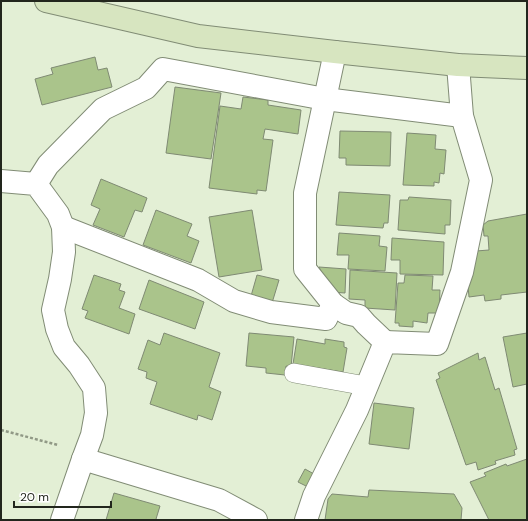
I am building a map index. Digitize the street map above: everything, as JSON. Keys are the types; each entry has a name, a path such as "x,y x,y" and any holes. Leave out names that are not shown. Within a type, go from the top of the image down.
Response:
{"street":[{"path":"46,1 198,36 458,65 527,68"},
{"path":"335,52 305,193 305,269 333,304 346,313 359,316 386,342 437,344 462,272 481,180 462,116 458,65"},
{"path":"36,184 48,165 103,109 146,88 163,69 325,99 462,116"},
{"path":"1,182 36,184"},
{"path":"36,184 58,214 63,227 64,252 53,310 57,329 64,347 79,365 94,388 96,413 92,435 62,520"},
{"path":"63,227 198,280 234,301 271,312 326,319 333,304"},
{"path":"306,520 314,496 357,410 386,342"},
{"path":"84,456 219,500 256,520"}],"lane":[{"path":"294,373 366,386"}],"path":[{"path":"1,430 84,456"}],"building":[{"path":"95,57 98,70 107,68 112,87 42,105 35,79 53,74 51,68"},
{"path":"175,87 221,93 211,159 166,153"},
{"path":"243,97 268,100 268,105 301,110 298,134 265,129 263,139 273,140 266,191 257,190 257,194 209,188 220,106 241,109"},
{"path":"340,131 391,132 390,166 346,165 346,158 339,158"},
{"path":"407,133 436,135 435,149 446,150 444,174 440,173 439,183 434,182 434,186 403,185"},
{"path":"101,179 147,198 142,212 135,210 124,237 93,225 100,209 91,205"},
{"path":"339,192 390,195 388,223 384,223 383,228 336,225"},
{"path":"409,197 451,200 450,225 445,225 445,234 398,230 400,200 408,200"},
{"path":"156,210 192,224 187,236 199,241 191,263 143,245"},
{"path":"252,210 262,270 219,277 209,217"},
{"path":"527,214 527,292 501,295 501,299 485,301 484,295 469,297 468,286 476,251 489,250 488,236 484,236 483,225 488,221"},
{"path":"339,233 380,236 379,246 387,247 385,271 348,269 349,255 337,255"},
{"path":"392,238 444,242 443,275 400,274 400,260 391,260"},
{"path":"319,267 346,269 345,293 331,292"},
{"path":"350,270 397,273 395,310 365,308 365,300 349,299"},
{"path":"94,275 121,284 119,290 125,292 119,308 135,314 129,334 85,318 88,311 82,309"},
{"path":"257,275 279,280 272,303 251,296"},
{"path":"405,275 433,276 432,290 440,290 439,313 428,313 427,323 413,321 413,327 399,326 399,323 395,323 398,283 404,283"},
{"path":"149,280 204,302 195,329 139,309"},
{"path":"164,333 220,353 209,387 221,392 212,420 198,415 197,420 150,404 157,382 146,378 147,372 138,369 148,340 160,345"},
{"path":"249,333 294,337 291,367 286,366 285,375 266,373 266,368 246,366"},
{"path":"527,333 527,384 513,387 503,337"},
{"path":"297,339 325,344 325,339 344,342 344,347 347,348 343,372 293,364"},
{"path":"478,353 479,360 485,357 495,390 499,388 517,449 514,450 515,455 495,461 496,464 478,470 476,462 466,465 436,380 440,378 438,373"},
{"path":"374,403 414,408 409,449 369,444"},
{"path":"527,459 527,520 489,520 470,482 486,476 484,473 506,464 507,466"},
{"path":"305,469 314,474 308,487 298,482"},
{"path":"369,490 454,494 462,508 461,520 325,520 328,499 332,494 368,497"},
{"path":"114,493 160,506 156,519 158,520 106,520"}]}
